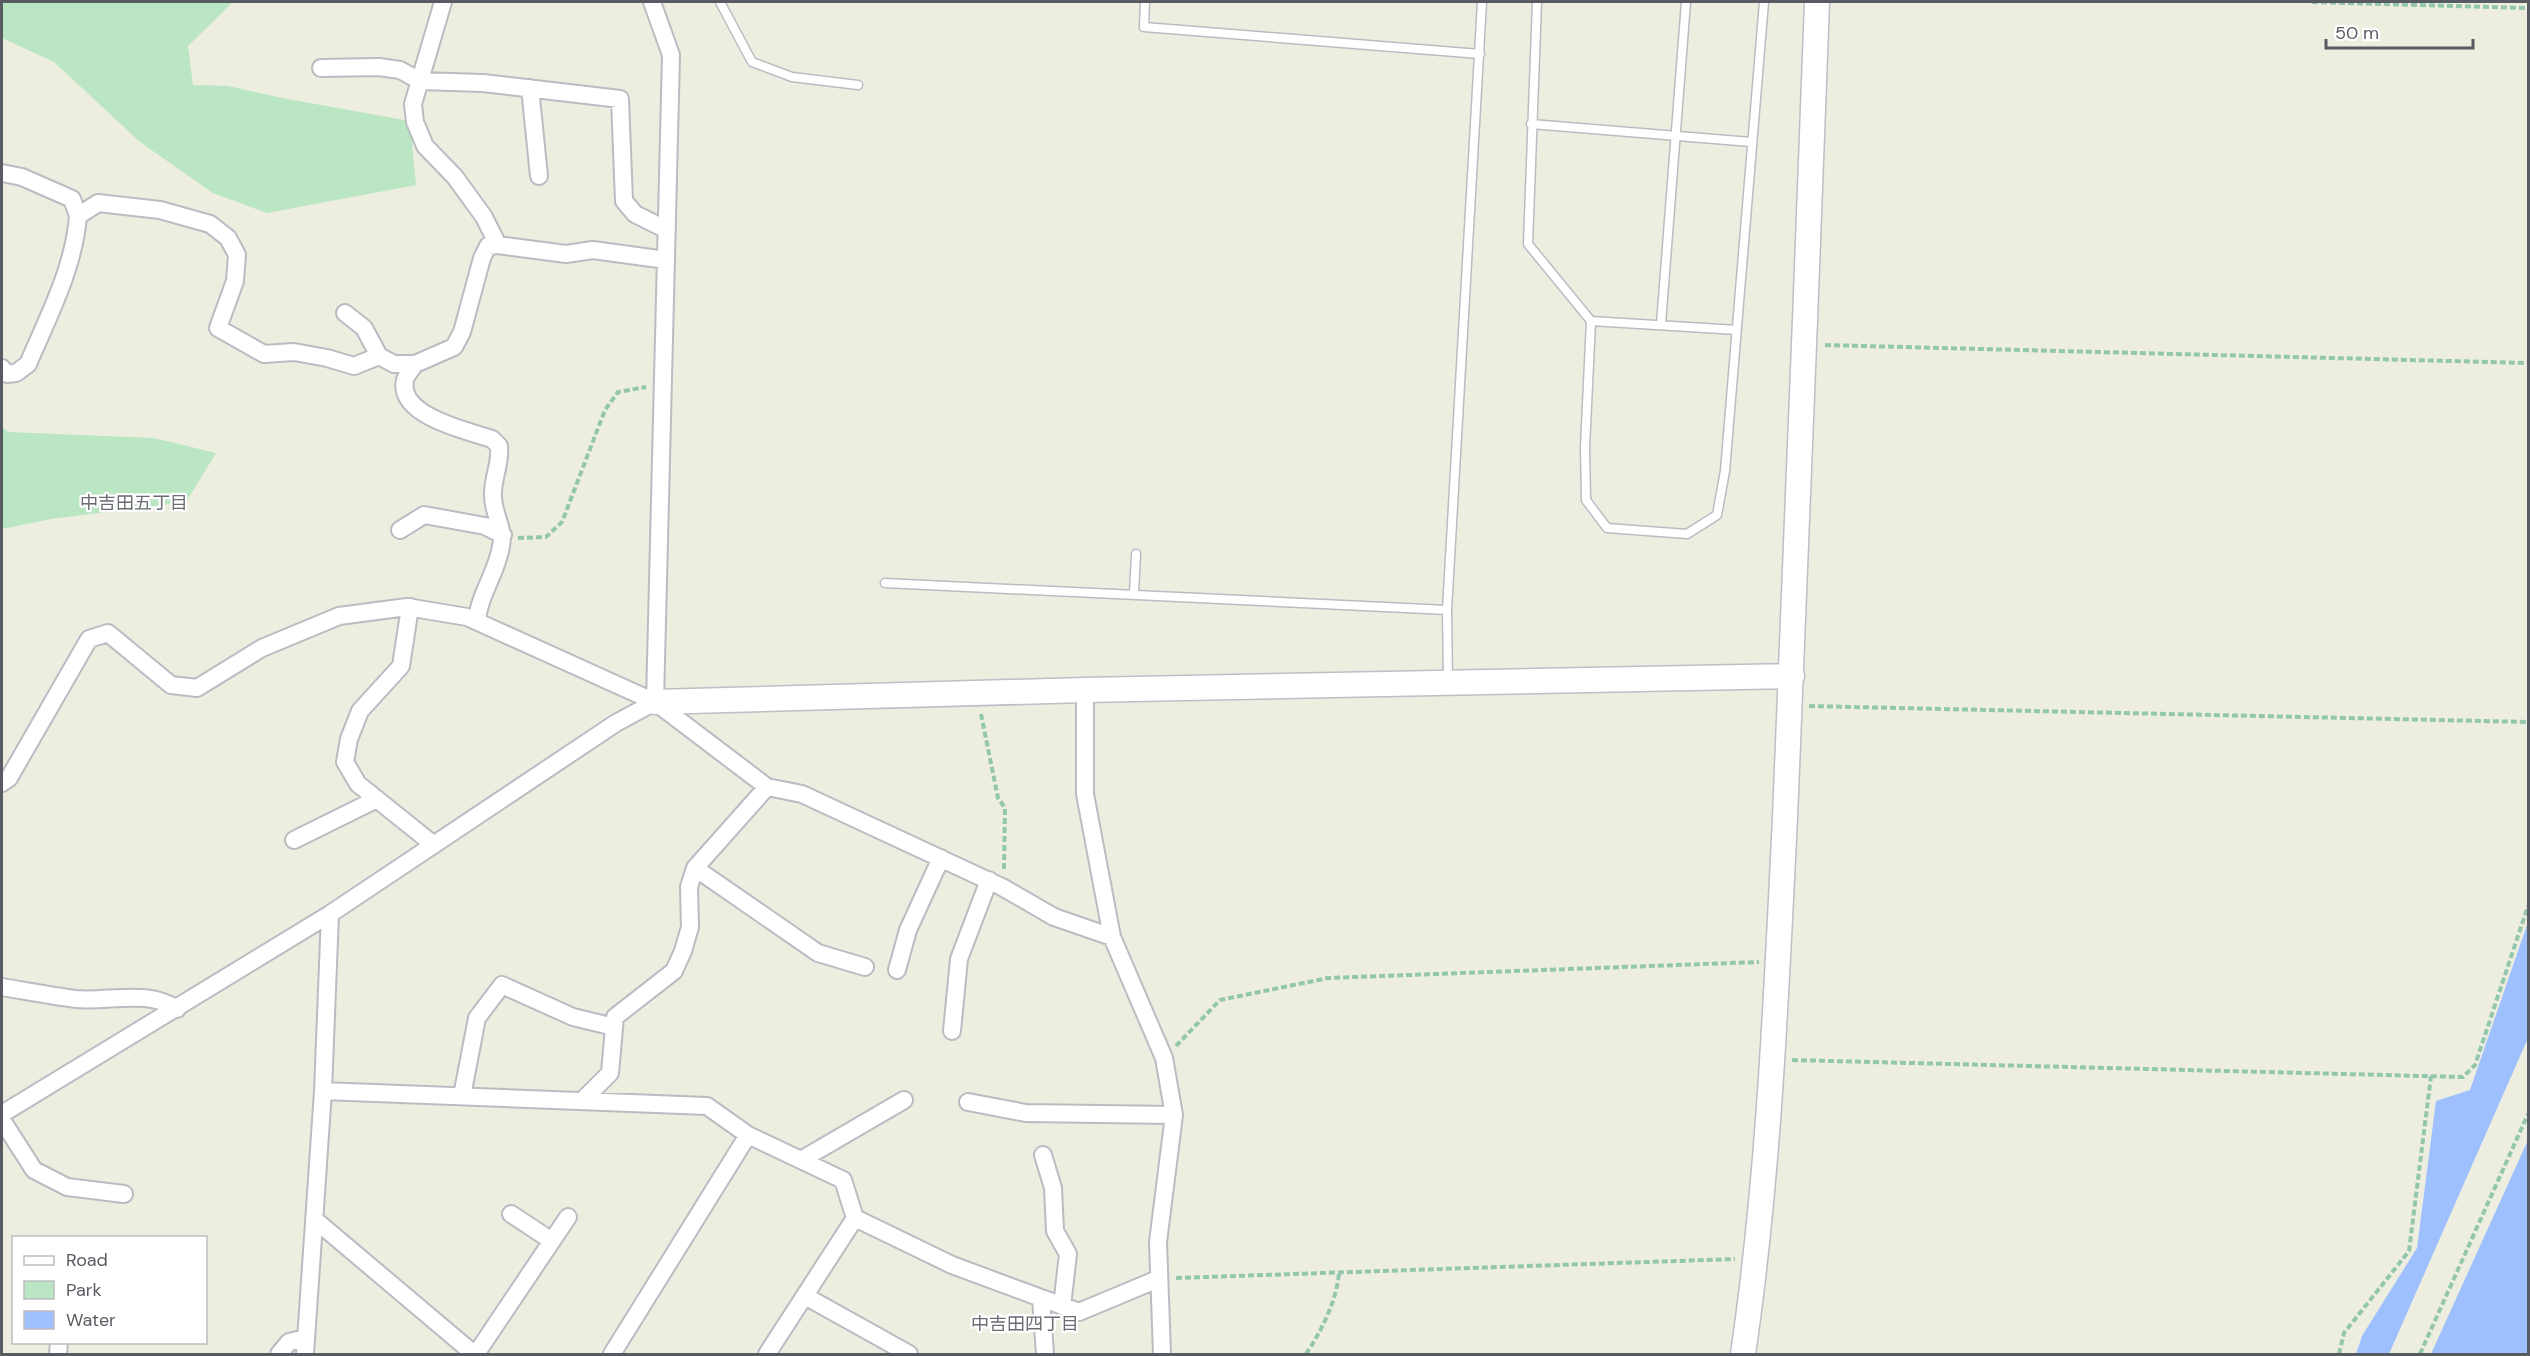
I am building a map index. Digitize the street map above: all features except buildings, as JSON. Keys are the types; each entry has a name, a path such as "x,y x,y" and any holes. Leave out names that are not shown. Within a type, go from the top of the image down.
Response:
{"street":[{"path":"443,2 413,104 415,122 425,146 455,177 484,216 498,245"},
{"path":"652,2 671,55 655,702"},
{"path":"1743,1354 1757,1258 1773,1060 1792,676 1816,2"},
{"path":"321,68 379,67 400,70 420,81 483,83 620,99 624,201 635,214 667,230"},
{"path":"530,88 539,176"},
{"path":"2,173 22,177 72,200 78,216 77,235 67,270 28,364 16,373 7,374 2,368"},
{"path":"78,216 98,203 160,210 210,224 228,238 237,255 235,280 218,328 264,354 294,352 354,366 379,356"},
{"path":"345,313 364,328 379,356 394,364 415,364 454,347 462,332 482,258 488,246 498,245 566,254 593,249 666,260"},
{"path":"415,364 405,380 406,394 412,406 427,416 492,439 499,446 501,458 492,495 503,535 501,548 478,606 477,621"},
{"path":"400,531 424,515 485,526 503,535"},
{"path":"410,607 401,666 360,711 345,762 358,784 434,845"},
{"path":"2,783 9,777 89,639 108,633 171,686 197,688 262,648 339,616 410,607 467,616 655,702 767,787 802,794 994,883 1054,918 1112,937"},
{"path":"2,1114 177,1010 330,915 615,723 655,702 1085,690 1792,676"},
{"path":"1085,690 1085,794 1112,937 1164,1058 1174,1115 1158,1242 1162,1354"},
{"path":"582,1101 610,1073 615,1017 674,971 690,927 689,887 695,868 767,787"},
{"path":"294,840 377,799"},
{"path":"897,970 908,930 941,858"},
{"path":"695,868 818,952 865,967"},
{"path":"952,1031 959,959 994,883"},
{"path":"279,1354 289,1342 305,1346 323,1091 330,915"},
{"path":"462,1096 477,1017 499,979 573,1017 614,1027"},
{"path":"2,987 78,999 151,998 167,1002 177,1010"},
{"path":"323,1091 707,1106 748,1135 843,1180 855,1218 952,1265 1079,1312 1158,1279"},
{"path":"801,1160 904,1100"},
{"path":"968,1102 1026,1113 1174,1115"},
{"path":"2,1120 34,1170 67,1187 124,1194"},
{"path":"612,1354 748,1135"},
{"path":"1043,1155 1053,1188 1055,1231 1068,1254 1062,1306"},
{"path":"512,1214 552,1241"},
{"path":"314,1219 475,1354 568,1217"},
{"path":"767,1354 855,1218"},
{"path":"805,1296 909,1354"},
{"path":"1041,1298 1045,1354"},
{"path":"449,1354 454,1338"}],"lane":[{"path":"720,2 752,62 792,77 858,85"},
{"path":"1145,2 1144,27 1480,54"},
{"path":"1448,683 1447,610 1482,2"},
{"path":"1537,2 1528,244 1591,321 1585,447 1586,500 1607,528 1687,534 1717,515 1725,471 1764,2"},
{"path":"1661,324 1686,2"},
{"path":"1531,124 1751,142"},
{"path":"1591,321 1737,330"},
{"path":"1134,594 1136,554"},
{"path":"885,583 1447,610"}],"path":[{"path":"2312,2 2446,3 2529,8"},
{"path":"1803,345 2529,363"},
{"path":"503,535 526,539 546,537 562,522 605,410 618,392 650,387"},
{"path":"977,693 998,798 1005,807 1006,867 994,883"},
{"path":"1790,705 2529,722"},
{"path":"1773,1060 2463,1077 2475,1065 2529,906"},
{"path":"1164,1058 1220,1000 1328,978 1778,962"},
{"path":"2340,1354 2344,1333 2409,1251 2431,1077"},
{"path":"2420,1354 2529,1114"},
{"path":"1158,1279 1757,1258"},
{"path":"1306,1354 1315,1341 1338,1286 1339,1273"}],"green space":[{"path":"2,2 233,2 188,46 193,85 228,86 410,121 416,185 267,213 213,193 140,142 54,62 2,38"},
{"path":"2,427 8,432 154,438 216,453 186,502 51,519 2,529"}],"water":[{"path":"2528,922 2528,1038 2389,1354 2356,1354 2362,1336 2417,1248 2436,1101 2470,1090"},
{"path":"2528,1140 2528,1354 2431,1354"}],"district":[{"name":"中吉田五丁目","path":"134,503"},
{"name":"中吉田四丁目","path":"1025,1324"}]}
